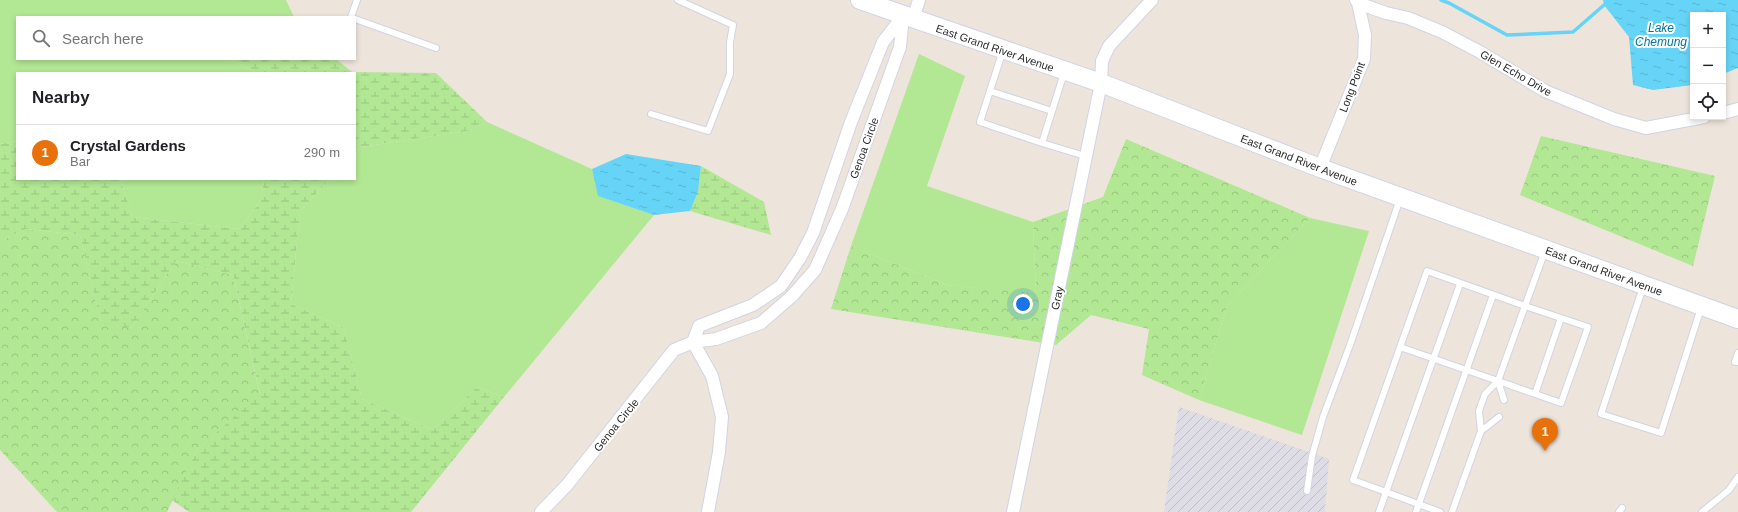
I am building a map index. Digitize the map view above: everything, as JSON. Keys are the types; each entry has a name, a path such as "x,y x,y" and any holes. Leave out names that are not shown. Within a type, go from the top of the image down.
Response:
{"main road":[{"name":"East Grand River Avenue","path":"860,0 908,18 1102,84 1320,168 1738,319"}],"street":[{"path":"908,18 919,0"},
{"path":"1102,84 1102,61 1109,46 1152,0"},
{"name":"Glen Echo Drive","path":"1357,2 1386,13 1408,18 1442,32 1480,52 1545,91 1614,119 1646,128 1690,120"},
{"name":"Long Point","path":"1320,168 1364,59 1365,35 1357,2"},
{"name":"Genoa Circle","path":"693,342 699,326 753,305 781,286 800,258 813,233 851,122 883,42 908,18"},
{"name":"Genoa Circle","path":"541,512 567,485 674,350 693,342 716,339 762,323 792,296 815,270 842,209 886,88 908,18"},
{"path":"867,81 886,88"},
{"name":"Gray","path":"1013,512 1102,84"},
{"path":"1726,112 1738,110"},
{"path":"824,201 842,209"},
{"path":"781,286 792,296"},
{"path":"693,342 712,376 722,417 719,452 708,512"}],"lane":[{"path":"351,16 357,0"},
{"path":"650,114 708,132 730,74 730,42 733,25 678,0"},
{"path":"356,19 436,48"},
{"path":"1003,50 980,122 1086,156"},
{"path":"1042,143 1065,72"},
{"path":"990,91 1052,111"},
{"path":"1307,491 1312,456 1323,417 1363,308 1400,197"},
{"path":"1452,512 1481,431 1479,411 1481,405 1485,394 1498,381 1545,250"},
{"path":"1400,347 1561,403 1588,327 1460,284 1427,271 1400,347 1354,480 1440,512"},
{"path":"1379,512 1460,284"},
{"path":"1643,285 1602,414 1661,433 1702,306"},
{"path":"1416,512 1493,295"},
{"path":"1535,394 1561,318"},
{"path":"1738,353 1735,362 1738,362"},
{"path":"1498,381 1504,400"},
{"path":"1481,431 1499,417"},
{"path":"1702,512 1729,490 1738,477"}],"shaded area":[{"path":"1179,407 1329,459 1325,512 1164,512"}],"green space":[{"path":"0,0 286,0 294,16 16,16 16,60 231,60 255,72 16,72 16,141 0,144"},
{"path":"919,54 965,76 927,186 1033,222 1036,294 947,285 851,246"},
{"path":"231,60 337,60 352,72 255,72"},
{"path":"356,72 436,73 487,122 468,131 361,147 356,152"},
{"path":"487,122 592,169 599,196 654,215 504,397 477,387 433,430 362,399 344,328 291,304 300,211 329,180 356,180 356,152 361,147 468,131"},
{"path":"1541,136 1715,176 1693,266 1520,195"},
{"path":"1126,139 1310,218 1227,306 1199,400 1142,375 1149,329 1091,315 1056,345 831,309 851,246 947,285 1036,293 1033,222 1103,197"},
{"path":"16,141 16,180 120,180 133,217 240,229 261,200 264,180 329,180 300,211 291,304 344,328 362,399 433,430 477,387 504,397 411,512 189,512 172,500 197,450 260,394 233,275 176,261 131,328 101,323 80,235 26,229 0,241 0,144"},
{"path":"701,166 764,202 771,235 690,211 698,192"},
{"path":"120,180 264,180 261,200 240,229 133,217"},
{"path":"1310,218 1369,231 1302,435 1199,400 1227,306"},
{"path":"26,229 80,235 101,322 131,328 176,261 233,275 260,395 197,450 167,512 57,512 0,450 0,241"}],"water":[{"name":"Lake Chemung","path":"1603,0 1738,0 1738,68 1726,73 1726,12 1690,12 1690,85 1653,90 1633,85 1629,37 1604,5"},
{"path":"626,154 701,166 698,192 690,211 654,215 598,196 592,169"}],"waterway":[{"path":"1441,0 1507,35 1573,32 1604,5"}],"place":[{"name":"Crystal Gardens","path":"1545,451"}]}
